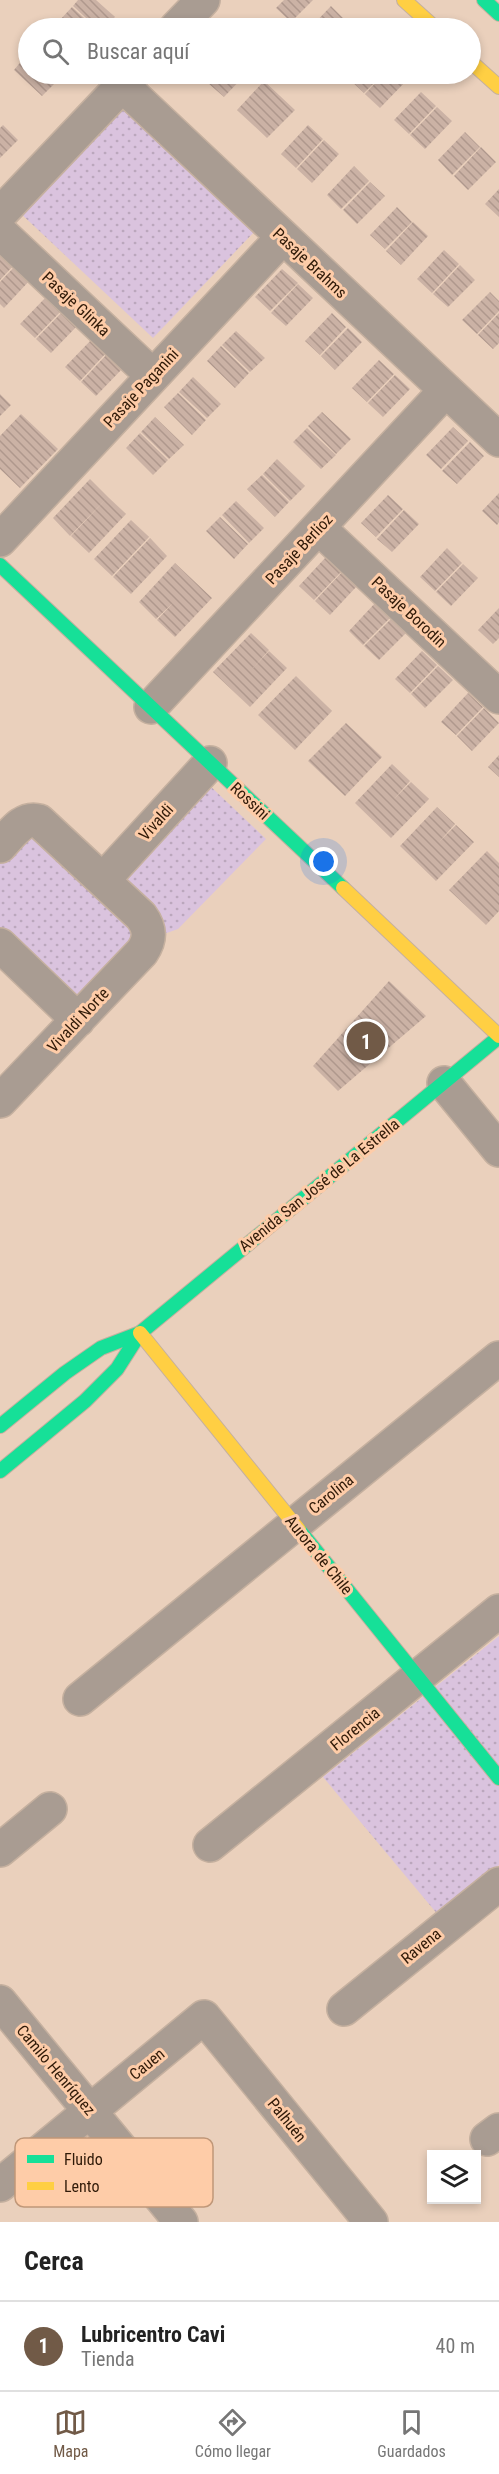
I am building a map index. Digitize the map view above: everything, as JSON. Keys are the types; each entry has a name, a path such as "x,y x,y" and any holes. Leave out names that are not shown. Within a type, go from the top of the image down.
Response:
{"street":[{"path":"186,18 203,0"},
{"path":"404,0 424,18"},
{"path":"484,0 499,14"},
{"path":"481,70 499,87"},
{"name":"Pasaje Brahms","path":"0,214 122,84"},
{"name":"Pasaje Brahms","path":"132,84 283,237 499,440"},
{"name":"Pasaje Glinka","path":"0,232 153,376"},
{"name":"Pasaje Paganini","path":"0,540 283,237"},
{"name":"Pasaje Berlioz","path":"151,707 446,390"},
{"name":"Pasaje Borodin","path":"319,528 499,697"},
{"name":"Rossini","path":"0,565 499,1037"},
{"name":"Vivaldi","path":"103,880 210,763"},
{"path":"0,846 24,821 32,819 45,826 103,880"},
{"name":"Vivaldi Norte","path":"0,1101 148,944 147,924 103,880"},
{"path":"0,945 78,1020"},
{"name":"Avenida San José de La Estrella","path":"0,1471 85,1401 117,1368 140,1333 499,1037"},
{"path":"444,1083 499,1150"},
{"name":"Avenida San José de La Estrella","path":"0,1425 100,1348 140,1333"},
{"name":"Aurora de Chile","path":"140,1333 499,1778"},
{"name":"Carolina","path":"80,1699 499,1358"},
{"name":"Florencia","path":"210,1845 499,1611"},
{"path":"0,1850 50,1809"},
{"name":"Ravena","path":"344,2009 499,1884"},
{"name":"Camilo Henríquez","path":"0,2002 112,2138"},
{"name":"Cauen","path":"57,2138 204,2017"},
{"name":"Palhuén","path":"204,2017 371,2222"},
{"name":"Cauen","path":"0,2184 15,2172"},
{"name":"Camilo Henríquez","path":"170,2207 182,2222"}],"shaded area":[{"path":"120,102 255,231 153,338 17,210"},
{"path":"208,784 266,839 178,929 136,944 83,1004 0,933 0,858 29,825 104,896"},
{"path":"499,1636 499,1865 439,1916 323,1777"}],"building":[{"path":"78,0 96,0 115,17 86,18 73,6"},
{"path":"284,0 313,0 295,18 287,18 276,8"},
{"path":"331,6 343,18 320,18"},
{"path":"72,7 84,18 62,18"},
{"path":"29,84 54,84 42,96"},
{"path":"209,84 236,84 224,97"},
{"path":"261,84 267,84 295,110 267,138 237,110"},
{"path":"354,84 373,84 364,93"},
{"path":"374,84 403,84 380,108 365,94"},
{"path":"421,92 436,106 409,134 394,120"},
{"path":"437,107 452,121 425,149 410,135"},
{"path":"3,125 18,140 0,158 0,128"},
{"path":"308,125 323,139 296,168 281,154"},
{"path":"465,132 480,147 452,175 438,160"},
{"path":"324,140 339,154 312,183 297,169"},
{"path":"481,147 496,162 468,190 454,176"},
{"path":"354,166 369,181 341,209 327,195"},
{"path":"370,182 385,196 357,224 343,210"},
{"path":"499,189 499,217 485,204"},
{"path":"397,207 412,222 385,249 370,235"},
{"path":"413,222 428,236 401,265 386,251"},
{"path":"0,250 15,264 0,280"},
{"path":"444,250 459,264 432,293 417,279"},
{"path":"16,265 31,279 4,308 0,304 0,282"},
{"path":"460,265 475,280 448,307 433,294"},
{"path":"282,269 298,283 270,311 255,297"},
{"path":"298,284 313,298 286,326 271,313"},
{"path":"490,292 499,301 499,311 477,334 462,320"},
{"path":"47,296 62,310 35,338 20,324"},
{"path":"63,311 78,325 51,353 36,339"},
{"path":"332,313 346,327 320,355 305,341"},
{"path":"499,313 499,343 493,349 478,335"},
{"path":"348,328 362,342 335,370 321,356"},
{"path":"236,331 265,358 250,372 222,345"},
{"path":"93,338 107,352 80,381 65,367"},
{"path":"221,346 249,373 235,388 207,361"},
{"path":"108,353 123,368 96,396 81,382"},
{"path":"379,360 394,374 367,402 352,388"},
{"path":"395,375 410,389 383,417 368,403"},
{"path":"193,377 221,404 207,418 179,392"},
{"path":"178,393 206,420 192,435 164,407"},
{"path":"0,394 11,405 0,416"},
{"path":"322,412 351,439 336,454 308,426"},
{"path":"21,414 58,449 20,488 0,469 0,436"},
{"path":"155,417 184,445 169,459 141,432"},
{"path":"453,427 468,441 441,469 426,455"},
{"path":"307,428 336,455 321,469 293,442"},
{"path":"140,433 168,460 153,475 126,448"},
{"path":"470,442 484,456 457,484 442,471"},
{"path":"277,459 305,486 290,501 263,474"},
{"path":"262,475 289,502 275,517 247,489"},
{"path":"90,479 108,497 70,536 53,518"},
{"path":"499,493 499,522 497,525 482,511"},
{"path":"388,495 403,509 376,537 361,523"},
{"path":"108,497 126,514 89,553 71,536"},
{"path":"236,501 264,528 249,543 222,515"},
{"path":"404,510 419,524 392,552 377,539"},
{"path":"220,517 248,544 234,559 206,531"},
{"path":"131,520 149,537 112,576 94,559"},
{"path":"150,538 167,556 131,594 113,577"},
{"path":"447,548 462,563 435,591 420,577"},
{"path":"326,557 341,572 314,600 299,586"},
{"path":"175,563 212,598 175,637 157,620 173,603 156,619 139,602"},
{"path":"463,564 478,578 451,606 436,592"},
{"path":"342,572 357,586 330,615 315,601"},
{"path":"376,602 391,617 363,645 349,631"},
{"path":"499,608 499,638 493,644 478,630"},
{"path":"392,618 407,632 379,660 364,646"},
{"path":"251,633 269,650 253,668 269,651 287,668 250,707 213,672"},
{"path":"422,651 437,665 410,693 395,679"},
{"path":"438,666 453,680 425,708 411,694"},
{"path":"296,676 332,711 295,750 258,715"},
{"path":"468,693 483,707 456,735 441,722"},
{"path":"484,708 499,723 472,751 457,736"},
{"path":"346,723 382,757 345,796 308,761"},
{"path":"499,755 499,777 488,767"},
{"path":"392,764 410,781 394,799 411,782 429,799 391,838 355,803"},
{"path":"437,807 455,824 439,842 456,825 474,842 436,881 400,846"},
{"path":"487,851 499,863 499,911 486,925 449,890"},
{"path":"389,981 426,1016 338,1091 313,1066"}],"traffic: fast":[{"path":"484,0 499,14"},
{"path":"0,565 343,888"},
{"path":"0,1471 85,1401 117,1369 140,1333 499,1037"},
{"path":"0,1426 65,1373 101,1348 140,1333"},
{"path":"299,1530 499,1778"}],"traffic: slow":[{"path":"404,0 424,18"},
{"path":"481,71 499,87"},
{"path":"343,888 499,1036"},
{"path":"140,1333 299,1530"}],"place":[{"name":"Lubricentro Cavi","path":"366,1041"}]}
